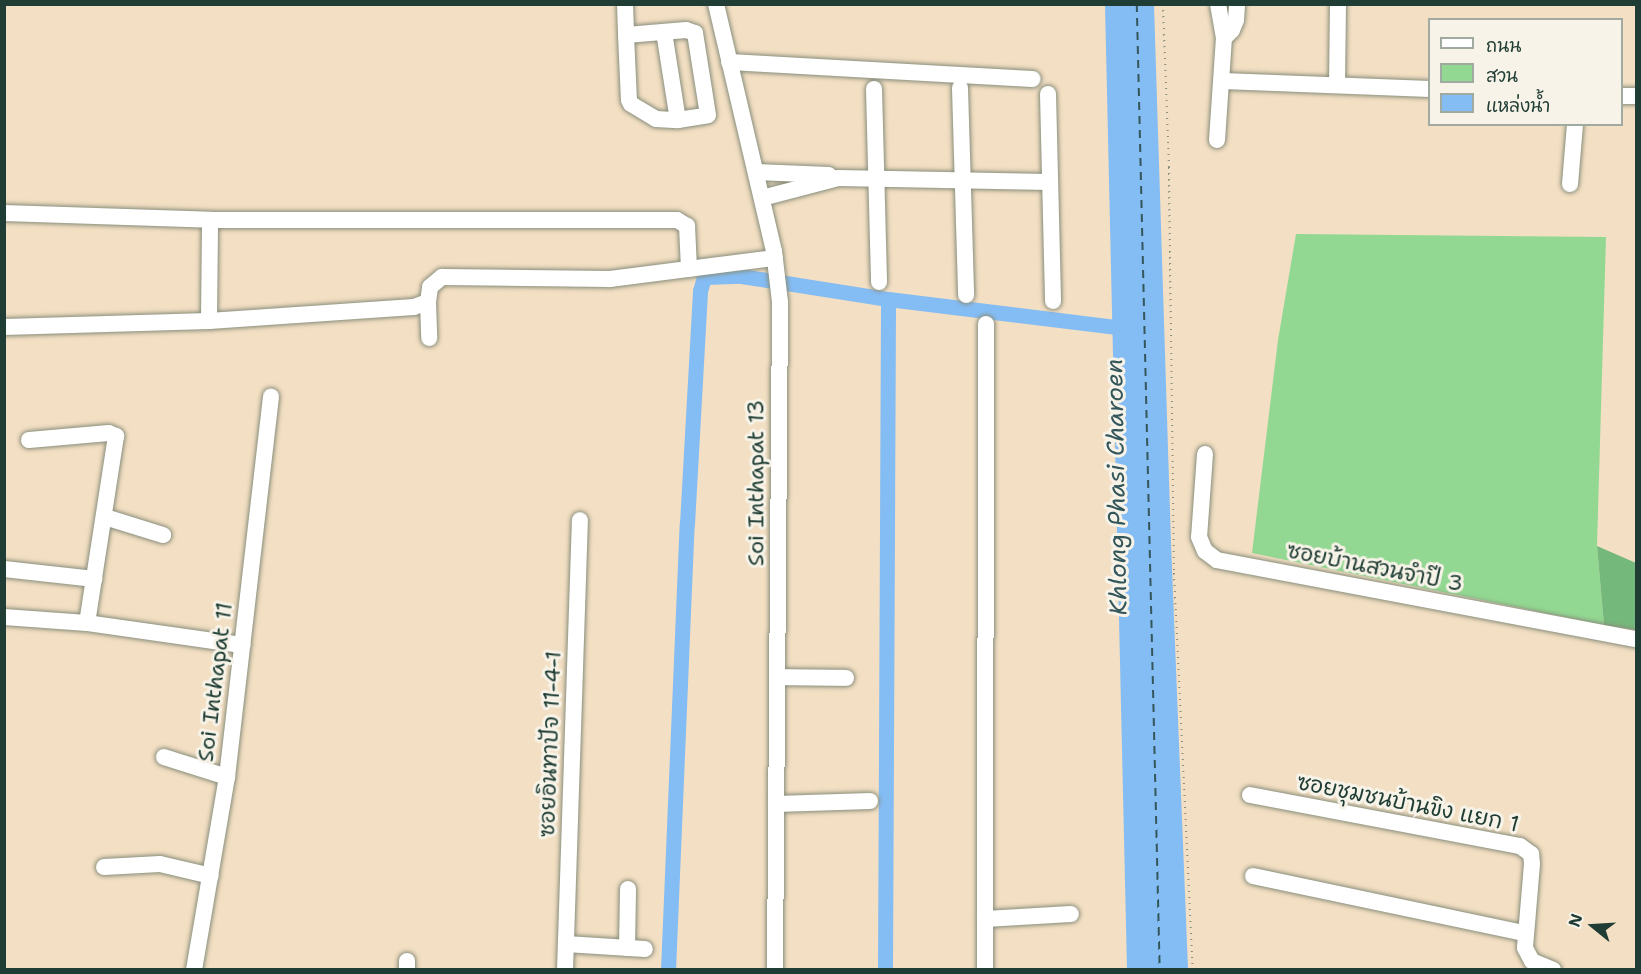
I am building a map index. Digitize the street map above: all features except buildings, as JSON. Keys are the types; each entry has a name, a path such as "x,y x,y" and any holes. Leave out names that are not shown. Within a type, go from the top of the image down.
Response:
{"street":[{"path":"625,4 626,35 631,104 657,119 678,120 709,114 698,37 686,30 626,35"},
{"name":"Soi Inthapat 13","path":"716,4 777,272 775,969"},
{"path":"1217,140 1223,81 1224,38 1218,4"},
{"path":"1224,38 1232,30 1237,4"},
{"path":"1337,85 1338,4"},
{"path":"664,32 678,120"},
{"path":"729,62 1033,79"},
{"path":"1223,81 1428,89"},
{"path":"960,88 966,295"},
{"path":"874,89 879,282"},
{"path":"1048,94 1053,301"},
{"path":"1570,184 1575,126"},
{"path":"756,172 826,174 838,178"},
{"path":"762,198 838,178 1049,182"},
{"path":"4,213 210,220 677,220 687,226 689,269"},
{"path":"209,321 210,220"},
{"path":"429,338 430,287 442,277 610,279 689,269 777,272"},
{"path":"4,327 209,321 414,307 429,302"},
{"path":"985,969 986,324"},
{"name":"Soi Inthapat 11","path":"194,969 212,876 227,777 271,397"},
{"path":"29,440 109,433 116,436 87,623"},
{"name":"ซอยบ้านสวนจำปี 3","path":"1205,454 1199,537 1205,551 1217,560 1636,639"},
{"path":"105,517 163,535"},
{"name":"ซอยอินทาปัจ 11-4-1","path":"565,969 580,520"},
{"path":"4,569 94,579"},
{"path":"4,617 87,623 242,645"},
{"path":"777,677 846,678"},
{"path":"165,757 227,777"},
{"name":"ซอยชุมชนบ้านขิง แยก 1","path":"1250,795 1520,846 1531,854 1532,864 1524,933 1525,948 1532,961 1549,969"},
{"path":"776,804 870,801"},
{"path":"104,867 160,864 212,876"},
{"path":"1253,876 1524,933"},
{"path":"627,948 628,889"},
{"path":"985,919 1071,914"},
{"path":"566,944 645,949"}],"path":[{"path":"1163,4 1169,167 1174,573 1193,969"}],"green space":[{"path":"1296,234 1606,237 1597,546 1604,625 1252,553 1278,340"},
{"path":"1597,546 1636,563 1636,630 1604,625"}],"water":[{"name":"Khlong Phasi Charoen","path":"1105,5 1154,5 1171,543 1188,969 1127,969"}],"waterway":[{"path":"668,970 687,524 700,291 704,277 741,276 888,299 1131,329"},
{"path":"885,970 888,299"}],"ferry route":[{"path":"1137,4 1160,970"}]}
